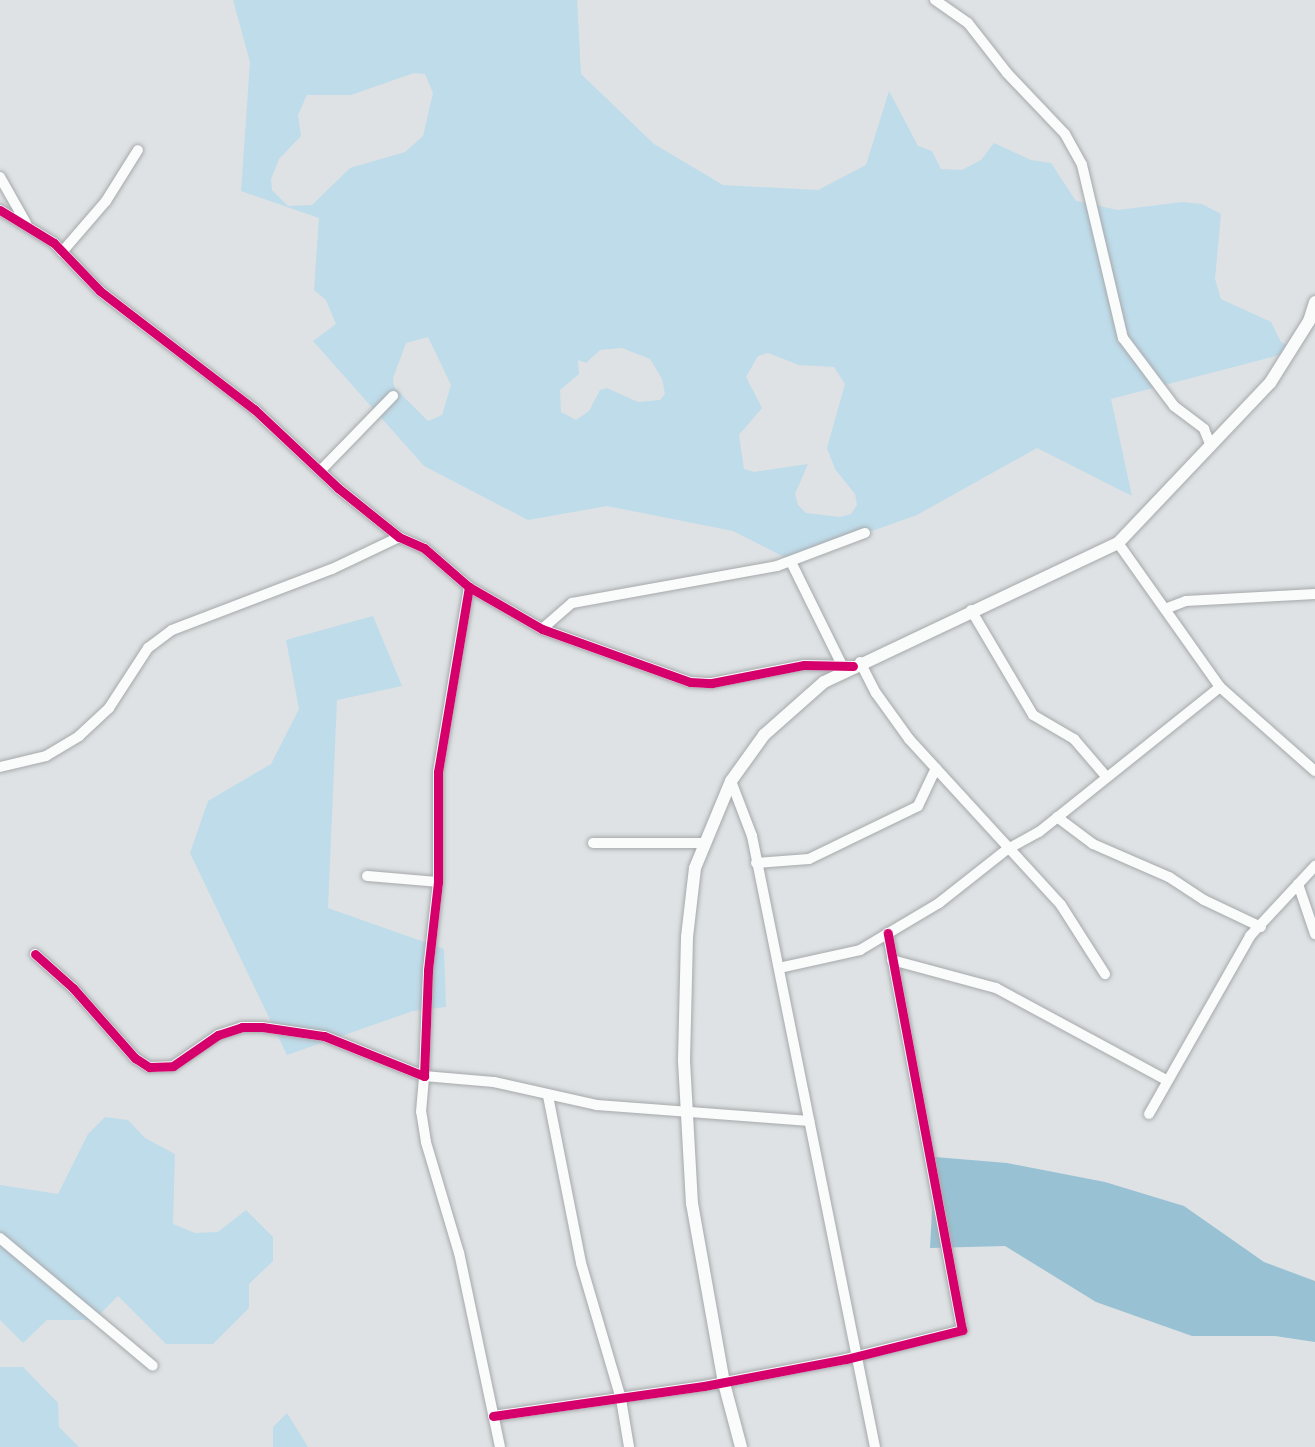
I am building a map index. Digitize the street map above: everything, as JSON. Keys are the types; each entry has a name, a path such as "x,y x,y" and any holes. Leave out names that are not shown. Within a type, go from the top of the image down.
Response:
{"main road":[{"path":"741,1447 724,1382 692,1204 685,1110 687,937 695,868 703,843 731,781 748,752 777,722 824,682 852,664 1118,543 1270,383 1312,321 1315,302"}],"street":[{"path":"935,0 968,23 1078,154 1123,338 1174,406 1197,422 1210,446"},
{"path":"62,252 106,201 138,150"},
{"path":"0,177 28,226"},
{"path":"0,210 28,226 62,252 100,291 254,409 322,469 338,488 399,537 443,562 469,587 542,629 690,682 712,683 804,665 852,664"},
{"path":"322,469 393,396"},
{"path":"542,629 572,603 600,594 791,562 865,533"},
{"path":"0,767 46,756 79,736 109,708 148,648 172,630 332,569 399,537"},
{"path":"1118,543 1220,687 1315,771"},
{"path":"791,562 852,664 1006,850 1061,905 1105,974"},
{"path":"469,587 438,772 438,882 428,970 421,1112 426,1142 459,1253 500,1447"},
{"path":"1165,609 1186,601 1315,594"},
{"path":"971,610 1033,715 1074,739 1105,775"},
{"path":"779,968 860,950 939,903 1006,850 1057,817 1105,775 1220,687"},
{"path":"756,863 809,859 918,806 936,768"},
{"path":"731,781 752,836 875,1447"},
{"path":"1057,817 1093,844 1169,877 1204,900 1261,927"},
{"path":"593,843 703,843"},
{"path":"1149,1114 1219,986 1261,927 1315,866"},
{"path":"367,876 438,882"},
{"path":"1298,884 1315,933"},
{"path":"494,1416 724,1382 962,1330 888,933"},
{"path":"35,954 73,988 135,1058 149,1067 173,1066 218,1035 242,1027 262,1027 324,1036 424,1076 494,1082 597,1105 809,1121"},
{"path":"892,960 996,988 1166,1080"},
{"path":"548,1096 581,1262 621,1399 629,1447"},
{"path":"0,1238 153,1366"}],"shaded area":[{"path":"233,0 577,0 581,74 654,144 723,185 818,190 866,165 889,91 918,146 932,151 941,169 962,170 981,160 994,143 1031,160 1051,163 1076,201 1118,210 1182,202 1202,204 1221,214 1215,279 1221,299 1271,322 1281,342 1295,351 1111,399 1132,496 1037,448 917,515 790,560 733,531 607,506 528,520 424,466 313,341 336,324 326,300 314,290 319,218 241,191 250,62","holes":["414,73 425,74 433,93 423,136 405,152 350,168 312,205 288,206 272,190 271,179 279,159 301,136 298,115 307,95 351,95","428,337 451,385 442,415 428,421 394,387 393,378 406,343","622,348 650,359 662,379 665,394 660,400 638,402 607,388 600,390 589,411 576,420 561,412 560,390 579,374 578,360 586,363 600,350","768,353 799,365 834,367 845,384 827,448 835,469 855,494 857,505 851,514 840,517 806,513 798,505 795,494 808,464 754,472 744,469 739,435 762,408 746,377 758,356"]},
{"path":"373,616 402,686 337,700 328,908 444,949 446,1007 413,1011 287,1055 190,853 208,801 271,764 299,709 286,640"},
{"path":"105,1117 128,1120 145,1138 175,1154 173,1224 195,1233 218,1232 246,1210 273,1237 273,1261 249,1284 249,1308 213,1344 166,1344 118,1296 94,1320 47,1320 23,1343 0,1320 0,1185 58,1194 88,1134"},
{"path":"935,1157 1007,1163 1105,1182 1184,1206 1264,1262 1315,1281 1315,1342 1275,1336 1192,1336 1096,1302 1005,1246 930,1248"},
{"path":"0,1367 23,1367 58,1403 59,1427 79,1447 0,1447"},
{"path":"287,1413 308,1447 273,1447 273,1427"}],"cycle path":[{"path":"0,210 54,243 100,291 254,409 338,488 399,537 424,548 469,587 542,629 690,682 712,683 804,665 853,666"},
{"path":"35,954 73,988 135,1058 149,1067 173,1066 218,1035 242,1027 262,1027 324,1036 424,1076 428,970 438,882 438,772 469,587"},
{"path":"493,1416 704,1386 846,1359 962,1330 888,933"}]}
